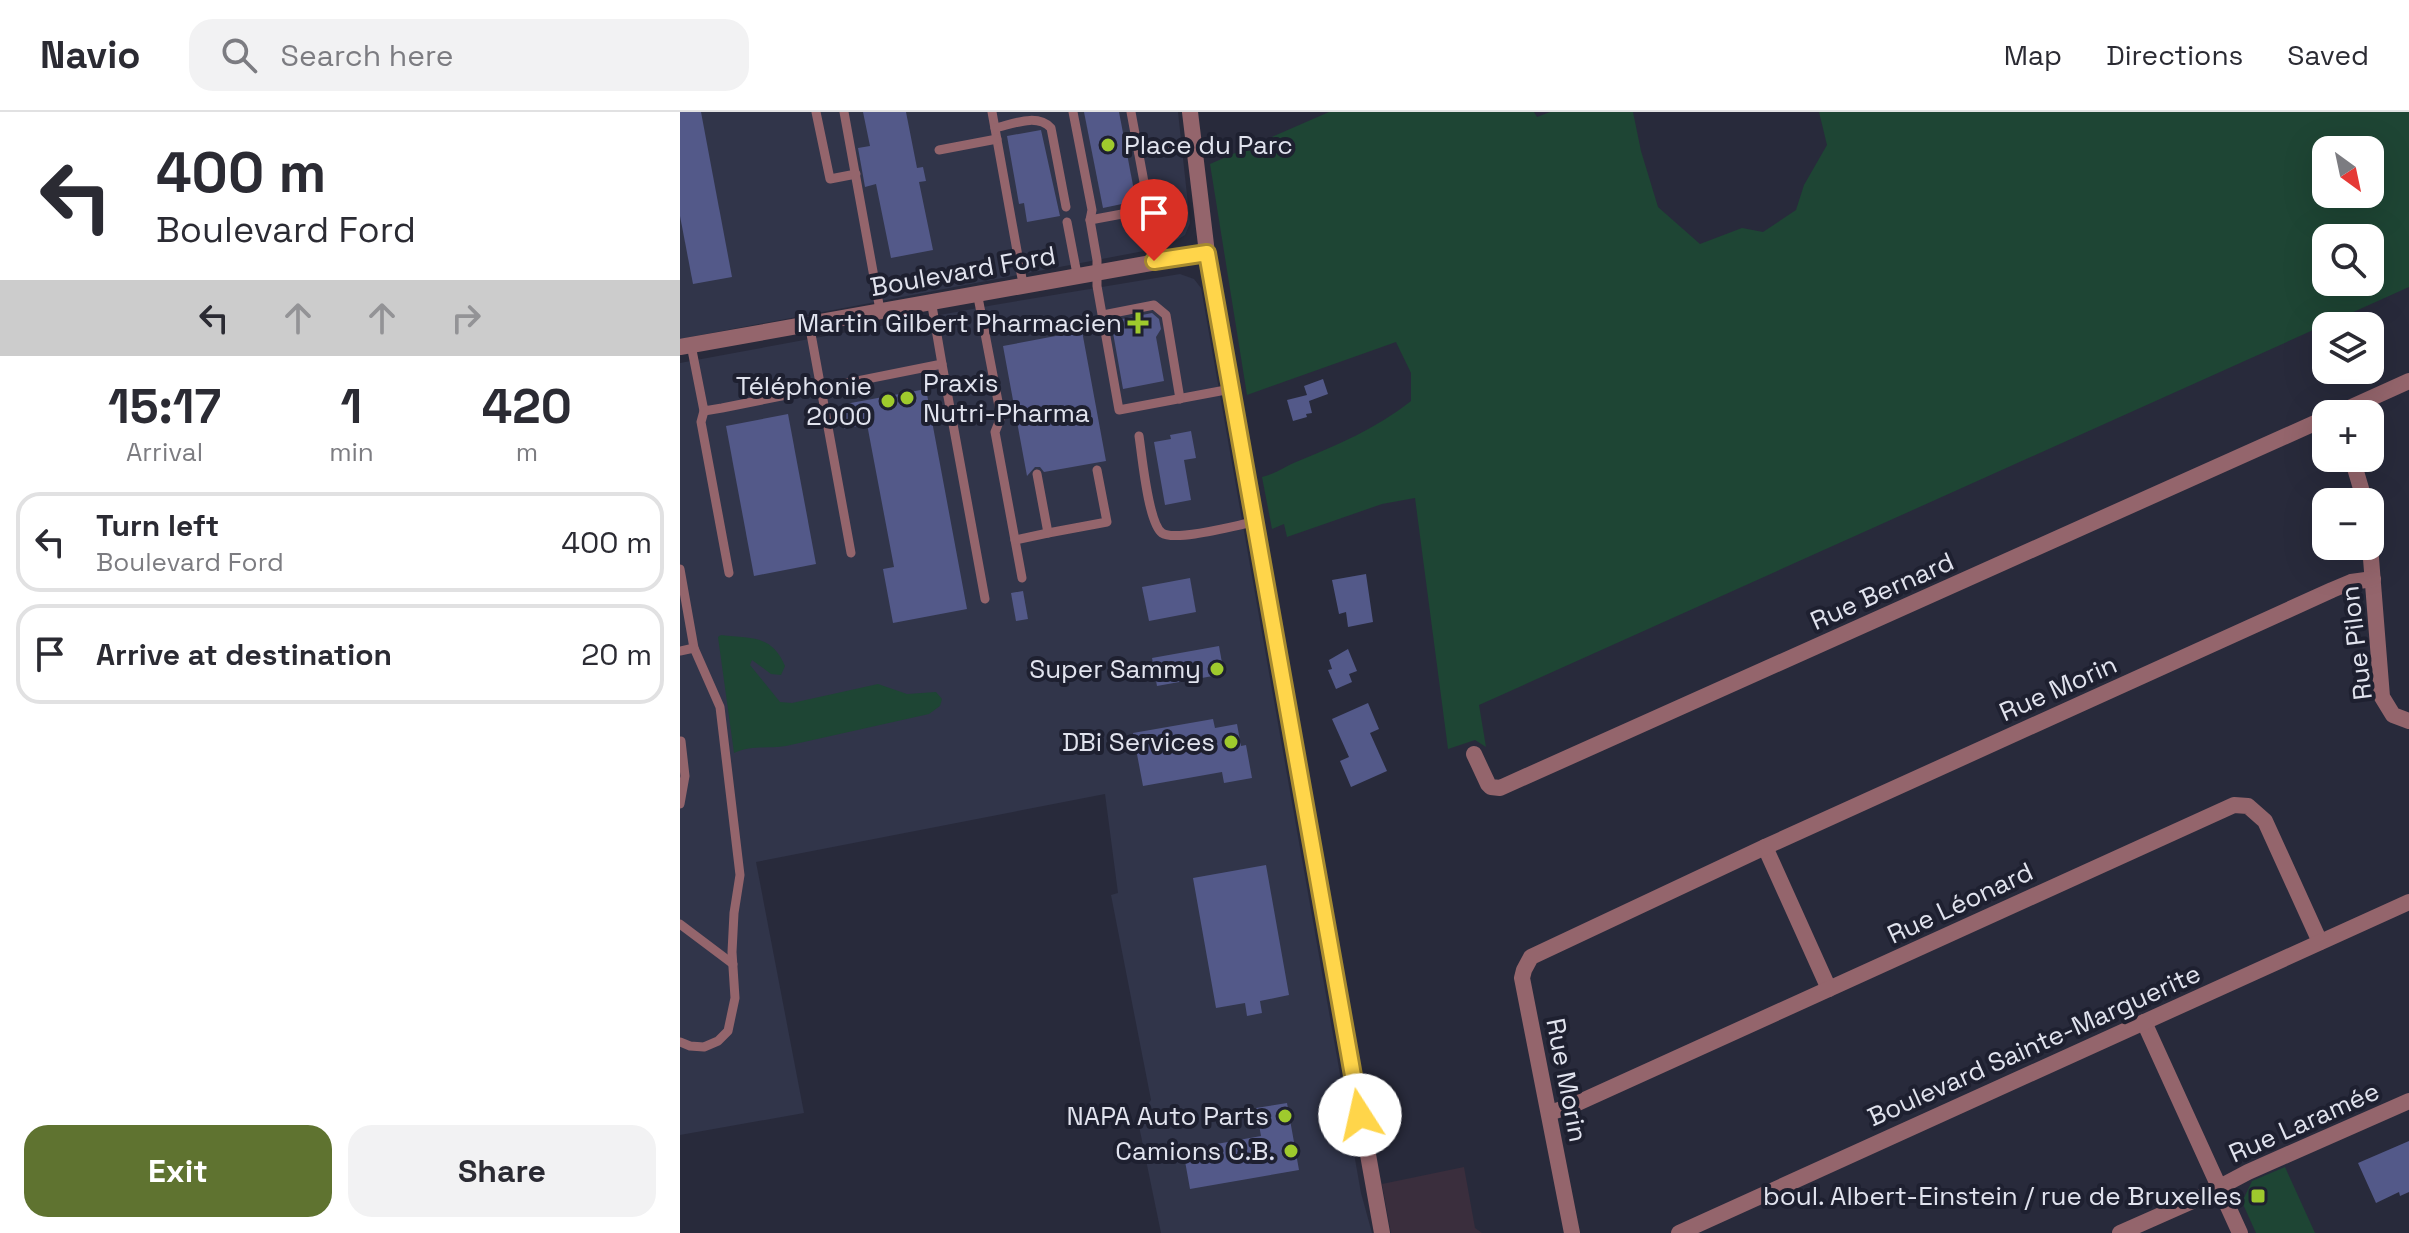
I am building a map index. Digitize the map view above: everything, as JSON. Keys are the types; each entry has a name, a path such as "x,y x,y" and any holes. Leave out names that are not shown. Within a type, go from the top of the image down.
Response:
{"street":[{"path":"1190,112 1207,253 1382,1233"},
{"name":"Boulevard Ford","path":"683,345 1207,253"},
{"path":"2367,400 2409,381"},
{"name":"Rue Bernard","path":"1474,754 1491,787 1500,788 2312,424"},
{"name":"Rue Pilon","path":"2371,560 2382,697 2393,715 2409,721"},
{"name":"Rue Morin","path":"1572,1233 1522,978 1527,963 1544,949 2332,590 2351,582 2373,579"},
{"name":"Rue Léonard","path":"1549,1113 1571,1106 2234,805 2248,806 2265,821 2320,942"},
{"path":"1765,847 1829,989"},
{"name":"Boulevard Sainte-Marguerite","path":"1679,1233 2409,902"},
{"path":"2144,1022 2240,1233"},
{"name":"Rue Laramée","path":"2120,1233 2409,1101"}],"lane":[{"path":"816,112 830,179 856,174"},
{"path":"844,112 880,310"},
{"path":"992,112 1023,284"},
{"path":"1073,112 1092,210 1090,220 1119,410 1231,389"},
{"path":"1090,220 1149,209 1131,112"},
{"path":"995,128 1037,120 1051,128 1066,207"},
{"path":"1015,123 1017,135"},
{"path":"939,150 997,139"},
{"path":"1139,153 1193,145"},
{"path":"1067,222 1077,274"},
{"path":"977,292 1001,417 995,432 1022,578"},
{"path":"931,300 985,599"},
{"path":"1103,315 1154,305 1166,315 1180,399"},
{"path":"809,323 851,553"},
{"path":"683,345 704,411 701,422 729,573"},
{"path":"704,411 942,364"},
{"path":"1139,436 1153,514 1158,529 1164,534 1180,535 1254,522"},
{"path":"1015,540 1107,522 1097,470"},
{"path":"1037,474 1048,533"},
{"path":"680,569 694,648 720,707 740,875 734,913 735,998 728,1031 718,1041 704,1047 680,1042"},
{"path":"680,651 694,648"},
{"path":"680,804 685,776 681,741"},
{"path":"680,924 733,964"}],"shaded area":[{"path":"680,112 1178,112 1190,223 1185,235 1165,247 680,339"},
{"path":"1180,274 1194,279 1201,288 1361,1193 1372,1233 1161,1233 1139,1126 1143,1111 1151,1100 1111,895 1118,893 1105,794 756,862 804,1113 680,1135 680,363"},
{"path":"1464,1167 1475,1228 1482,1233 1391,1233 1382,1184"}],"green space":[{"path":"1329,112 1534,112 1537,117 1550,112 1633,112 1658,207 1700,244 1742,228 1763,232 1796,210 1804,185 1827,145 1819,112 2409,112 2409,287 2353,312 2312,312 2312,331 1479,705 1486,747 1475,740 1448,749 1415,498 1382,504 1287,537 1284,524 1272,529 1262,477 1356,436 1411,401 1411,373 1396,342 1247,395 1210,164"},
{"path":"718,637 751,638 774,648 785,666 781,675 771,674 752,660 750,665 780,702 792,703 878,684 907,694 936,692 942,699 940,706 929,714 786,746 753,748 734,753"},
{"path":"2285,1167 2315,1233 2256,1233 2242,1202 2252,1181"}],"building":[{"path":"680,112 701,112 732,277 693,284 680,216"},
{"path":"863,112 906,112 917,168 923,167 926,181 919,182 933,250 891,258 876,184 865,187 858,148 870,146"},
{"name":"Place du Parc","path":"1084,112 1119,112 1136,201 1103,208"},
{"path":"1041,130 1060,216 1027,222 1024,203 1019,204 1007,136"},
{"path":"1152,313 1159,319 1161,329 1156,337 1164,381 1123,389 1112,327 1117,320"},
{"path":"1082,331 1106,461 1044,472 1040,467 1035,467 1027,476 1003,346"},
{"path":"1323,379 1328,394 1309,401 1312,413 1293,421 1287,400 1307,395 1304,386"},
{"path":"926,389 967,609 893,623 883,569 894,567 867,424 844,429 840,405"},
{"path":"788,414 816,564 754,576 726,426"},
{"path":"1191,431 1196,458 1184,460 1191,500 1165,505 1154,442"},
{"path":"1366,574 1373,622 1348,627 1346,612 1339,614 1332,580"},
{"path":"1190,578 1196,612 1149,621 1142,587"},
{"path":"1023,591 1028,619 1016,621 1011,593"},
{"path":"1219,646 1224,674 1157,686 1152,658"},
{"path":"1348,649 1357,671 1349,674 1352,682 1336,689 1328,670 1332,669 1329,660"},
{"path":"1368,703 1379,729 1370,733 1387,771 1351,787 1340,761 1349,757 1332,719"},
{"path":"1213,719 1215,728 1237,724 1241,746 1246,745 1252,778 1224,783 1222,772 1143,786 1133,733"},
{"path":"1266,865 1289,995 1260,1001 1262,1013 1247,1016 1245,1003 1216,1008 1193,878"},
{"path":"1287,1103 1299,1170 1190,1189 1183,1150 1261,1136 1256,1108"},
{"path":"2409,1141 2409,1192 2400,1196 2399,1192 2376,1203 2358,1163"}],"place":[{"name":"Place du Parc","path":"1108,145"},
{"name":"Martin Gilbert Pharmacien","path":"1138,323"},
{"name":"Praxis Nutri-Pharma","path":"907,398"},
{"name":"Téléphonie 2000","path":"888,401"},
{"name":"Super Sammy","path":"1217,669"},
{"name":"DBi Services","path":"1231,742"},
{"name":"NAPA Auto Parts","path":"1285,1116"},
{"name":"Camions C.B.","path":"1291,1151"},
{"name":"boul. Albert-Einstein / rue de Bruxelles","path":"2258,1196"}],"route":[{"path":"1154,261 1207,253 1360,1115"}]}
